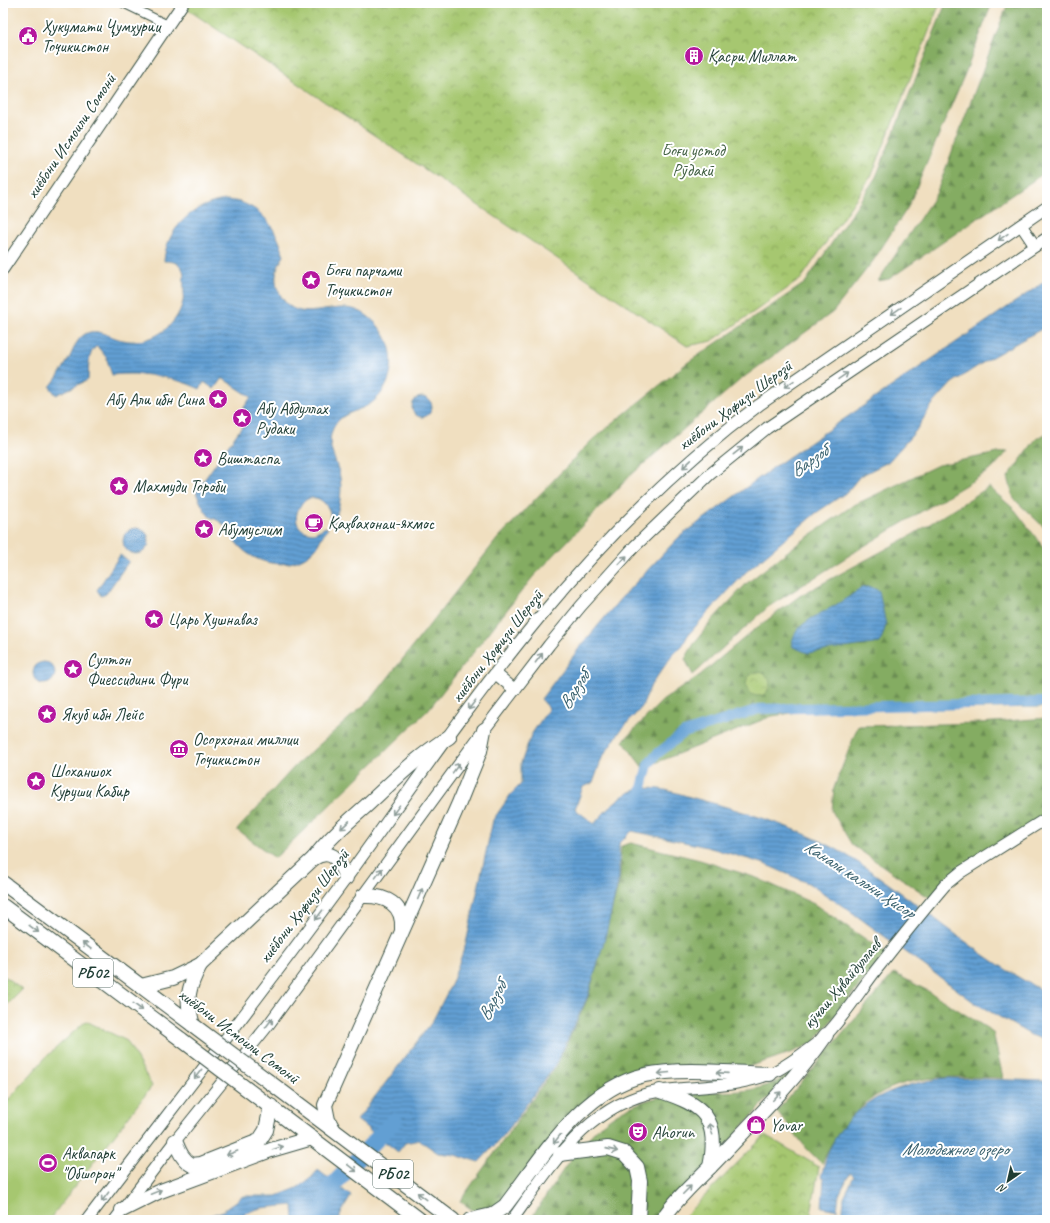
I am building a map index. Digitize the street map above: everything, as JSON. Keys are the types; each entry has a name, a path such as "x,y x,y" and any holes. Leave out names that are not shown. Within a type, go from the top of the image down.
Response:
{"highway":[{"path":"333,1129 328,1120 325,1105 402,929 416,902 474,766 484,730"},
{"path":"141,986 173,978 200,965 314,858 329,840 405,770 421,756 449,737"},
{"path":"314,858 324,854 332,856 340,863 346,878"},
{"name":"хиёбони Исмоили Сомонӣ","path":"3,882 453,1220"},
{"path":"363,896 376,896 388,900 401,914 402,929"},
{"name":"РБ02","path":"3,906 271,1106 420,1220"},
{"path":"194,1025 189,1012 188,999 190,986 200,965"},
{"path":"662,1220 682,1196 789,1083 810,1059 826,1035"},
{"path":"470,1220 492,1216 505,1206 576,1114 607,1092 625,1082 645,1075 703,1071 770,1074"},
{"path":"660,1091 682,1098 695,1105 706,1117 712,1129 714,1146 710,1167"},
{"path":"302,1106 316,1108 325,1105"},
{"path":"175,1141 179,1152 186,1161 192,1165 202,1164 259,1141 266,1130 271,1106"},
{"path":"118,1215 158,1192 271,1150 317,1141"},
{"path":"560,1154 608,1148 624,1153 637,1167 640,1181 638,1220"}],"main road":[{"name":"хиёбони Исмоили Сомонӣ","path":"3,269 183,3"},
{"name":"хиёбони Ҳофизи Шерозӣ","path":"87,1220 346,878 496,674 566,586 650,499 708,444 759,405 1047,207"},
{"path":"1021,225 1035,246"},
{"path":"118,1215 265,1029 484,730 565,624 609,574 682,501 721,465 788,413 1047,238"},
{"path":"496,674 515,690"},
{"name":"кӯчаи Хувайдуллаев","path":"512,1220 560,1154 595,1118 620,1103 639,1095 660,1091 734,1083 770,1074 794,1059 826,1035 945,885 961,872 1047,818"}],"street":[{"path":"123,3 168,25"}],"green space":[{"name":"Боғи устод Рӯдакӣ","path":"178,3 940,3 872,175 801,279 712,341 687,346"},
{"path":"946,3 992,3 966,71 908,207 873,261 833,312 740,380 630,476 532,578 428,710 275,858 237,830 294,767 372,698 498,538 592,440 687,363 805,283 876,177"},
{"path":"1008,3 1047,3 1047,171 889,279 878,281 936,194"},
{"path":"1047,433 1047,530 1014,499 1008,477 1036,439"},
{"path":"1008,451 992,469 861,548 768,607 693,675 685,659 695,642 713,619 747,583 792,548 852,506 938,465"},
{"path":"989,487 1015,510 1047,552 1047,707 804,711 772,716 643,768 623,741 662,701 700,675 755,629 801,595 912,535"},
{"path":"758,672 766,676 770,684 766,692 758,696 750,692 746,684 750,676"},
{"path":"1047,718 1047,813 930,898 852,845 832,811 834,788 858,726 980,723"},
{"path":"631,843 700,860 757,878 814,904 886,953 813,1043 793,1052 748,1067 644,1074 595,1098 504,1204 482,1217 460,1201 557,1065 588,998 620,879 621,846"},
{"path":"894,973 928,991 993,1032 1003,1078 937,1078 916,1080 896,1086 878,1095 861,1107 845,1125 832,1144 826,1153 822,1164 807,1149 777,1111"},
{"path":"3,975 22,990 3,1009"},
{"name":"Аквапарк \"Обшорон\"","path":"86,1021 127,1041 152,1086 49,1220 3,1220 3,1106 46,1057"},
{"path":"790,1074 658,1220 530,1220 576,1152 605,1122 629,1107 671,1095 757,1089 778,1081"},
{"path":"765,1135 819,1167 810,1220 681,1220"}],"water":[{"path":"226,200 248,205 257,211 271,226 281,245 284,256 279,264 276,281 278,290 285,301 293,308 302,311 311,312 343,308 362,312 373,320 382,331 387,340 392,360 389,380 378,397 365,407 343,416 332,431 330,441 341,483 338,511 333,525 329,523 330,516 326,505 318,499 310,498 303,502 296,516 298,524 303,530 314,533 326,527 328,529 311,553 302,559 283,564 264,561 255,558 246,552 222,523 207,514 196,491 251,414 243,409 251,397 222,378 214,389 204,382 200,389 179,381 157,376 134,374 112,375 106,357 97,346 90,357 88,380 56,395 50,387 65,365 76,343 85,334 90,332 99,332 118,339 133,341 152,337 168,327 180,311 184,294 183,270 177,263 164,261 170,238 176,228 193,212 215,202"},
{"name":"Канали калони Ҳисор","path":"1047,280 1047,326 990,358 952,383 932,405 915,432 888,462 860,476 847,492 816,513 746,572 688,635 681,648 674,653 651,685 642,707 621,730 602,758 593,783 583,787 575,809 594,824 618,799 624,795 636,790 652,788 669,791 738,810 815,838 848,856 898,890 970,945 1020,978 1047,993 1047,1040 1031,1035 975,1003 850,911 808,883 762,863 707,847 632,831 619,844 619,878 605,938 587,998 556,1064 505,1134 479,1162 455,1155 438,1153 419,1140 405,1143 398,1152 357,1120 432,1022 452,983 466,943 493,820 511,794 521,784 521,763 531,735 549,708 541,699 580,647 621,598 679,537 774,467"},
{"path":"422,397 429,400 432,407 429,414 422,417 415,414 412,407 415,400"},
{"path":"136,528 145,532 149,541 145,550 136,554 127,550 123,541 127,532"},
{"path":"120,555 129,561 106,594 101,596 97,590"},
{"path":"863,587 871,587 879,591 886,625 880,643 808,653 793,647 795,633 800,627"},
{"path":"44,662 52,665 55,673 52,681 44,684 36,681 33,673 36,665"},
{"name":"Молодежное озеро","path":"947,1078 1047,1081 1047,1220 842,1220 844,1197 854,1176 850,1173 839,1195 837,1210 822,1207 824,1178 821,1177 827,1155 840,1131 851,1117 864,1106 895,1090 911,1085"},
{"path":"318,1170 351,1196 340,1215 340,1220 294,1220 293,1205 261,1208 245,1213 243,1218 240,1220 196,1220 223,1211 243,1196 277,1196 297,1188 311,1178"}],"waterway":[{"path":"638,803 648,765 657,754 684,733 759,709 1047,702"},
{"name":"Варзоб","path":"321,1220 331,1187 394,1121"}],"place":[{"name":"Ҳукумати Ҷумҳурии Тоҷикистон","path":"28,36"},
{"name":"Қасри Миллат","path":"694,56"},
{"name":"Боғи парчами Тоҷикистон","path":"311,280"},
{"name":"Абу Али ибн Сина","path":"218,399"},
{"name":"Абу Абдуллах Рудаки","path":"242,418"},
{"name":"Виштаспа","path":"203,458"},
{"name":"Махмуди Тороби","path":"119,486"},
{"name":"Қаҳвахонаи-яхмос","path":"314,523"},
{"name":"Абумуслим","path":"204,529"},
{"name":"Царь Хушнаваз","path":"154,619"},
{"name":"Султон Фиессидини Фури","path":"73,669"},
{"name":"Якуб ибн Лейс","path":"47,714"},
{"name":"Осорхонаи миллии Тоҷикистон","path":"179,749"},
{"name":"Шоханшох Куруши Кабир","path":"36,781"},
{"name":"Yovar","path":"756,1125"},
{"name":"Ahorun","path":"638,1132"},
{"name":"Аквапарк \"Обшорон\"","path":"48,1163"}]}
